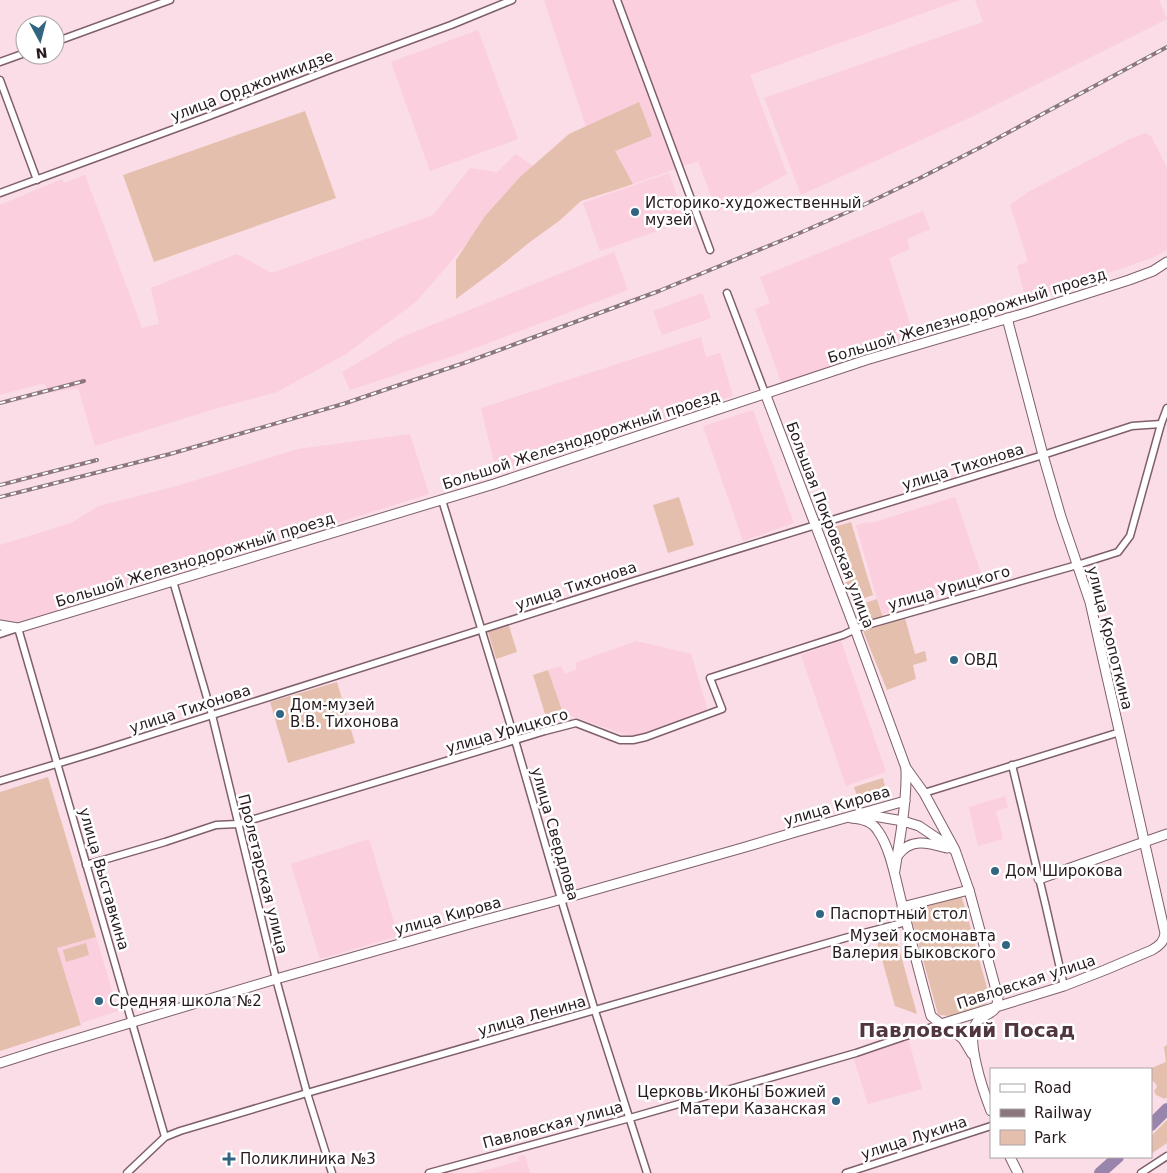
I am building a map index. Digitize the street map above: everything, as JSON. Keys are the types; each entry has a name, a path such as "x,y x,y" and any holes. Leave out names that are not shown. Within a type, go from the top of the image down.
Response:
{"main road":[{"name":"Большой Железнодорожный проезд","path":"18,628 494,484 866,360 1129,280 1153,271 1167,262"},
{"name":"улица Кропоткина","path":"1007,318 1061,517 1090,602 1164,925 1164,938"},
{"name":"Большая Покровская улица","path":"765,393 906,768"},
{"path":"0,625 18,628"},
{"path":"906,768 924,793 955,850 969,890 998,997 993,1012 976,1023 973,1030 975,1059 984,1094 990,1109"},
{"path":"894,872 903,821 906,768"},
{"name":"улица Кирова","path":"0,1063 276,979 561,900 905,800"},
{"path":"859,814 903,821 919,826 955,850"},
{"path":"844,818 861,819 869,822 877,829 887,848 894,872 931,1016 963,1039 975,1059"},
{"path":"1039,878 1167,834"},
{"path":"897,856 902,849 925,842 955,850"},
{"path":"902,906 969,890"},
{"name":"Павловская улица","path":"940,1024 1064,986 1152,950 1158,947 1164,938"},
{"path":"1010,1158 1018,1173"}],"street":[{"path":"65,38 170,0"},
{"name":"улица Орджоникидзе","path":"0,193 451,25 512,0"},
{"path":"617,0 710,250"},
{"path":"0,62 15,57"},
{"path":"0,80 38,180"},
{"name":"Большая Покровская улица","path":"727,293 765,393"},
{"path":"1161,424 1167,408"},
{"name":"улица Тихонова","path":"0,781 815,525 930,491 1132,426 1161,424"},
{"name":"улица Урицкого","path":"86,865 216,825 238,824 576,723 620,740 646,737 722,709 710,678 843,635 860,627 1118,552 1130,536 1161,424"},
{"name":"улица Свердлова","path":"442,500 516,740 561,900 647,1173"},
{"name":"Пролетарская улица","path":"173,580 212,715 276,979 307,1093 332,1173"},
{"name":"Большой Железнодорожный проезд","path":"0,634 18,628"},
{"name":"улица Выставкина","path":"18,628 165,1137"},
{"path":"924,793 1120,732"},
{"path":"1012,765 1064,986"},
{"name":"улица Ленина","path":"165,1137 307,1093 906,922"},
{"name":"Павловская улица","path":"429,1173 856,1053 940,1024"},
{"name":"улица Лукина","path":"846,1173 990,1126"},
{"path":"127,1173 165,1137"},
{"path":"1141,1173 1167,1156"}],"shaded area":[{"path":"544,0 960,0 750,75 787,174 717,212 698,161 608,193"},
{"path":"975,0 1159,0 1167,19 969,118 801,195 764,98 983,22"},
{"path":"478,30 518,139 430,171 391,62"},
{"path":"1145,133 1151,136 1167,168 1167,250 1154,257 1123,268 1026,300 1017,266 1028,261 1010,205 1028,192"},
{"path":"516,154 533,166 417,301 346,354 277,392 221,407 95,446 78,388 48,393 45,383 0,395 0,205 62,179 64,183 85,175 142,328 159,324 151,288 237,254 272,273 433,215 470,168 497,172"},
{"name":"Историко-художественный музей","path":"669,173 686,221 600,251 583,203"},
{"path":"923,211 930,229 907,239 910,249 889,258 916,342 782,385 755,309 770,303 760,277"},
{"path":"614,252 628,290 459,354 350,390 342,372 402,337"},
{"path":"702,293 711,318 662,335 653,311"},
{"path":"701,337 706,357 720,353 733,396 497,475 481,408"},
{"path":"753,410 794,523 743,541 703,426"},
{"path":"410,434 429,494 13,624 0,621 0,545 71,523 99,506 180,485 298,449"},
{"path":"955,497 983,579 883,614 856,525 867,522 868,524"},
{"path":"636,641 691,654 707,707 705,710 635,736 629,736 563,713 548,670 561,666 565,674 577,669 575,663"},
{"path":"841,641 886,772 846,786 801,655"},
{"path":"1005,796 1008,807 996,811 1003,839 978,846 969,807"},
{"path":"369,839 398,936 320,959 291,864"},
{"path":"96,937 118,1011 81,1023 57,948"},
{"path":"908,1038 922,1089 868,1104 853,1056"},
{"path":"525,1155 530,1173 475,1173 519,1161 518,1157"}],"green space":[{"path":"639,102 652,136 615,151 633,184 581,201 559,221 456,299 456,260 485,216 520,177 569,134"},
{"path":"305,111 336,198 154,262 123,175"},
{"path":"679,497 694,545 668,553 653,505"},
{"path":"851,522 873,595 853,602 827,529"},
{"path":"877,599 883,617 863,623 856,606"},
{"path":"905,618 915,654 925,651 927,661 913,665 916,679 887,690 863,631"},
{"path":"509,626 517,652 496,659 488,632"},
{"path":"548,670 563,713 546,717 533,675"},
{"path":"337,682 355,743 288,763 270,702"},
{"path":"48,777 96,937 57,948 81,1025 0,1051 0,792"},
{"path":"883,778 887,794 859,802 854,787"},
{"path":"960,892 990,999 984,1005 949,1016 940,1015 938,1014 908,906"},
{"path":"896,937 917,1014 895,1006 877,942"},
{"path":"86,943 89,955 66,962 63,950"},
{"path":"1167,1045 1167,1097 1165,1099 1156,1095 1154,1091 1157,1087 1152,1081 1151,1068 1166,1062 1164,1047"},
{"path":"1167,1120 1167,1143 1152,1153 1152,1135"}],"waterway":[{"path":"1152,1124 1167,1109"},
{"path":"1100,1173 1117,1158"}],"railway":[{"path":"0,497 170,454 343,404 464,363 659,291 795,235 920,178 1167,47"},
{"path":"0,403 84,381"},
{"path":"0,485 97,460"}],"place":[{"name":"Историко-художественный музей","path":"635,212"},
{"name":"ОВД","path":"954,660"},
{"name":"Дом-музей В.В. Тихонова","path":"280,714"},
{"name":"Дом Широкова","path":"995,871"},
{"name":"Паспортный стол","path":"820,914"},
{"name":"Музей космонавта Валерия Быковского","path":"1006,945"},
{"name":"Средняя школа №2","path":"99,1001"},
{"name":"Церковь Иконы Божией Матери Казанская","path":"836,1101"},
{"name":"Поликлиника №3","path":"229,1159"}],"district":[{"name":"Павловский Посад","path":"967,1030"}]}
